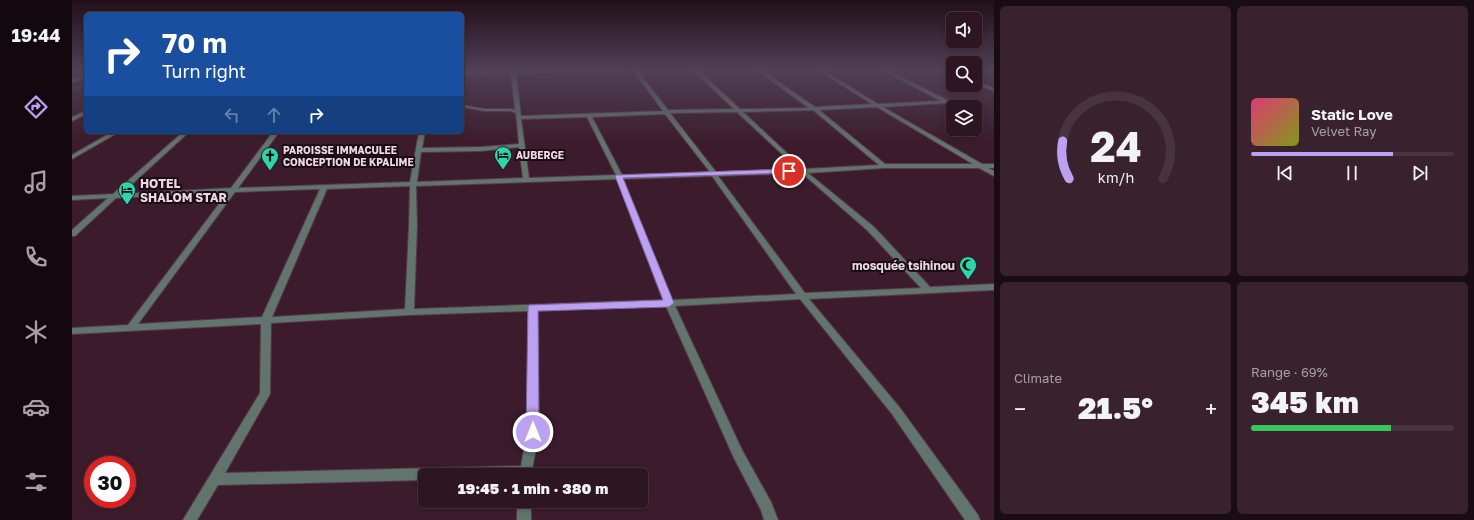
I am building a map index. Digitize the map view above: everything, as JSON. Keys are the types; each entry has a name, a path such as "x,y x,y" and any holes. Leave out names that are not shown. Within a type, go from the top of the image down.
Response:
{"street":[{"path":"517,93 526,181"},
{"path":"652,93 714,174 803,297 896,410 973,520"},
{"path":"721,93 803,171 871,229 929,291"},
{"path":"792,93 814,109 884,166"},
{"path":"857,93 994,174"},
{"path":"464,106 485,110 507,109 519,115 589,116 666,112 814,109 947,102 930,93"},
{"path":"72,119 84,113"},
{"path":"589,116 619,176 669,303 738,454 766,507 771,520"},
{"path":"72,119 84,119"},
{"path":"72,157 112,134"},
{"path":"72,234 184,134"},
{"path":"130,328 274,134"},
{"path":"409,312 414,226 414,184 422,134"},
{"path":"419,150 481,149 522,145"},
{"path":"72,198 232,190 803,171 884,166 994,166"},
{"path":"190,520 265,394 266,319 324,188"},
{"path":"72,331 409,312 669,303 994,287"},
{"path":"526,468 533,432 533,307"},
{"path":"214,479 418,475"},
{"path":"524,508 524,520"}],"place":[{"name":"AUBERGE","path":"503,170"},
{"name":"PAROISSE IMMACULEE CONCEPTION DE KPALIME","path":"270,171"},
{"name":"HOTEL SHALOM STAR","path":"127,205"},
{"name":"mosquée tsihinou","path":"968,280"}],"route":[{"path":"533,432 533,307 669,303 619,176 789,171"}]}
